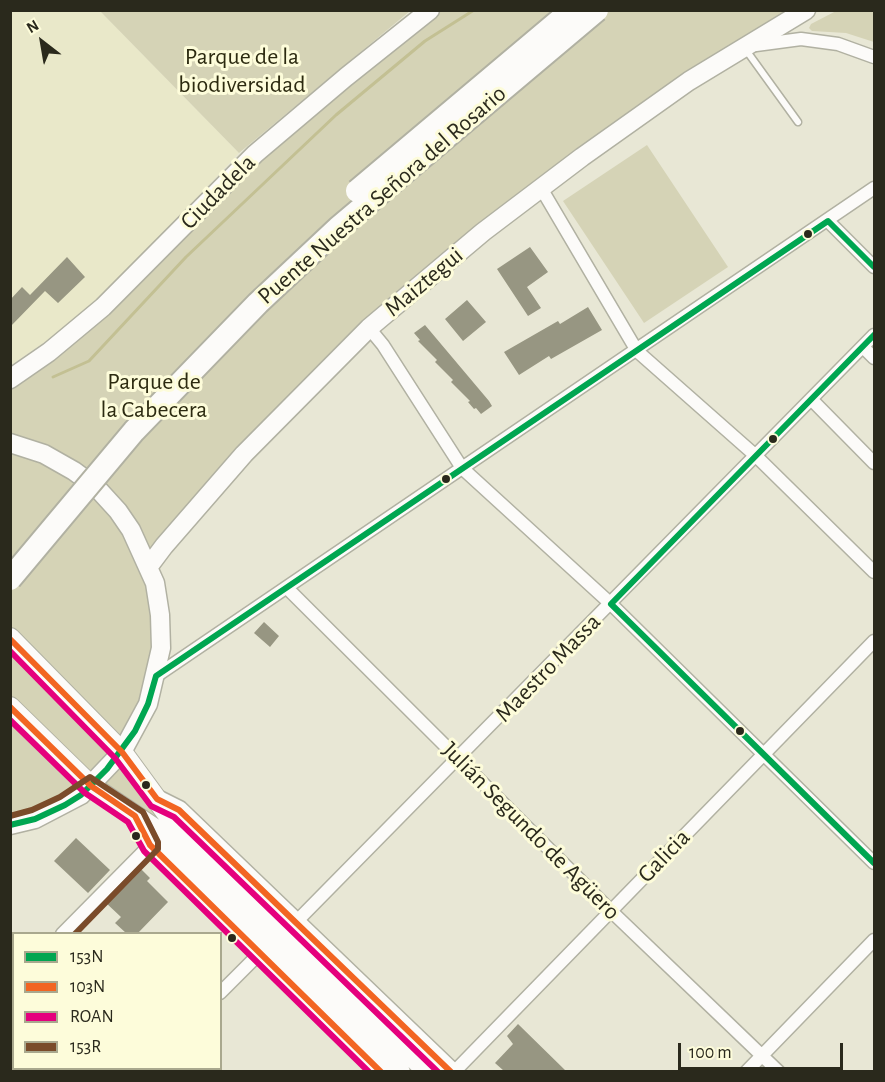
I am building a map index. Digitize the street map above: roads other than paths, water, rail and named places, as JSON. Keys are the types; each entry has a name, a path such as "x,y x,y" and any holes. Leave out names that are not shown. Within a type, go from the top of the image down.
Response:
{"highway":[{"name":"Puente Nuestra Señora del Rosario","path":"10,554 120,424 245,295 324,219 572,10"},
{"name":"Puente Nuestra Señora del Rosario","path":"10,579 134,431 258,303 338,228 597,10"}],"main road":[{"name":"Ciudadela","path":"10,379 49,352 103,307 255,154 346,76 430,10"},
{"name":"Maiztegui","path":"149,566 244,454 369,328 541,188 648,110 743,47 806,10"},
{"path":"10,443 44,454 74,471 97,488 125,521 149,566 160,615 160,648 156,676 148,704 122,752 91,786 65,806 35,819 10,825"},
{"path":"10,638 122,752 171,819 428,1071"},
{"path":"10,706 91,786 161,834 400,1071"},
{"path":"158,799 179,810 453,1071"},
{"path":"135,816 150,845 261,952 376,1070"}],"street":[{"name":"Maiztegui","path":"743,47 801,39 838,44 874,57"},
{"path":"541,188 637,351 756,456 874,572"},
{"path":"156,676 874,188"},
{"path":"828,221 874,267"},
{"path":"369,328 383,345 462,468 611,604 874,863"},
{"name":"Maestro Massa","path":"296,922 874,335"},
{"path":"863,347 874,358"},
{"path":"811,399 874,464"},
{"name":"Julián Segundo de Agüero","path":"287,588 611,911 779,1071"},
{"name":"Galicia","path":"453,1071 874,641"},
{"path":"63,932 150,845"},
{"path":"746,1071 874,940"},
{"path":"222,991 261,952"}],"lane":[{"path":"743,47 758,64 798,122"}],"waterway":[{"path":"53,377 89,361 186,257 336,115 425,41 474,10"}],"park label":[{"name":"Parque de la biodiversidad","path":"242,71"},
{"name":"Parque de la Cabecera","path":"154,396"}]}
